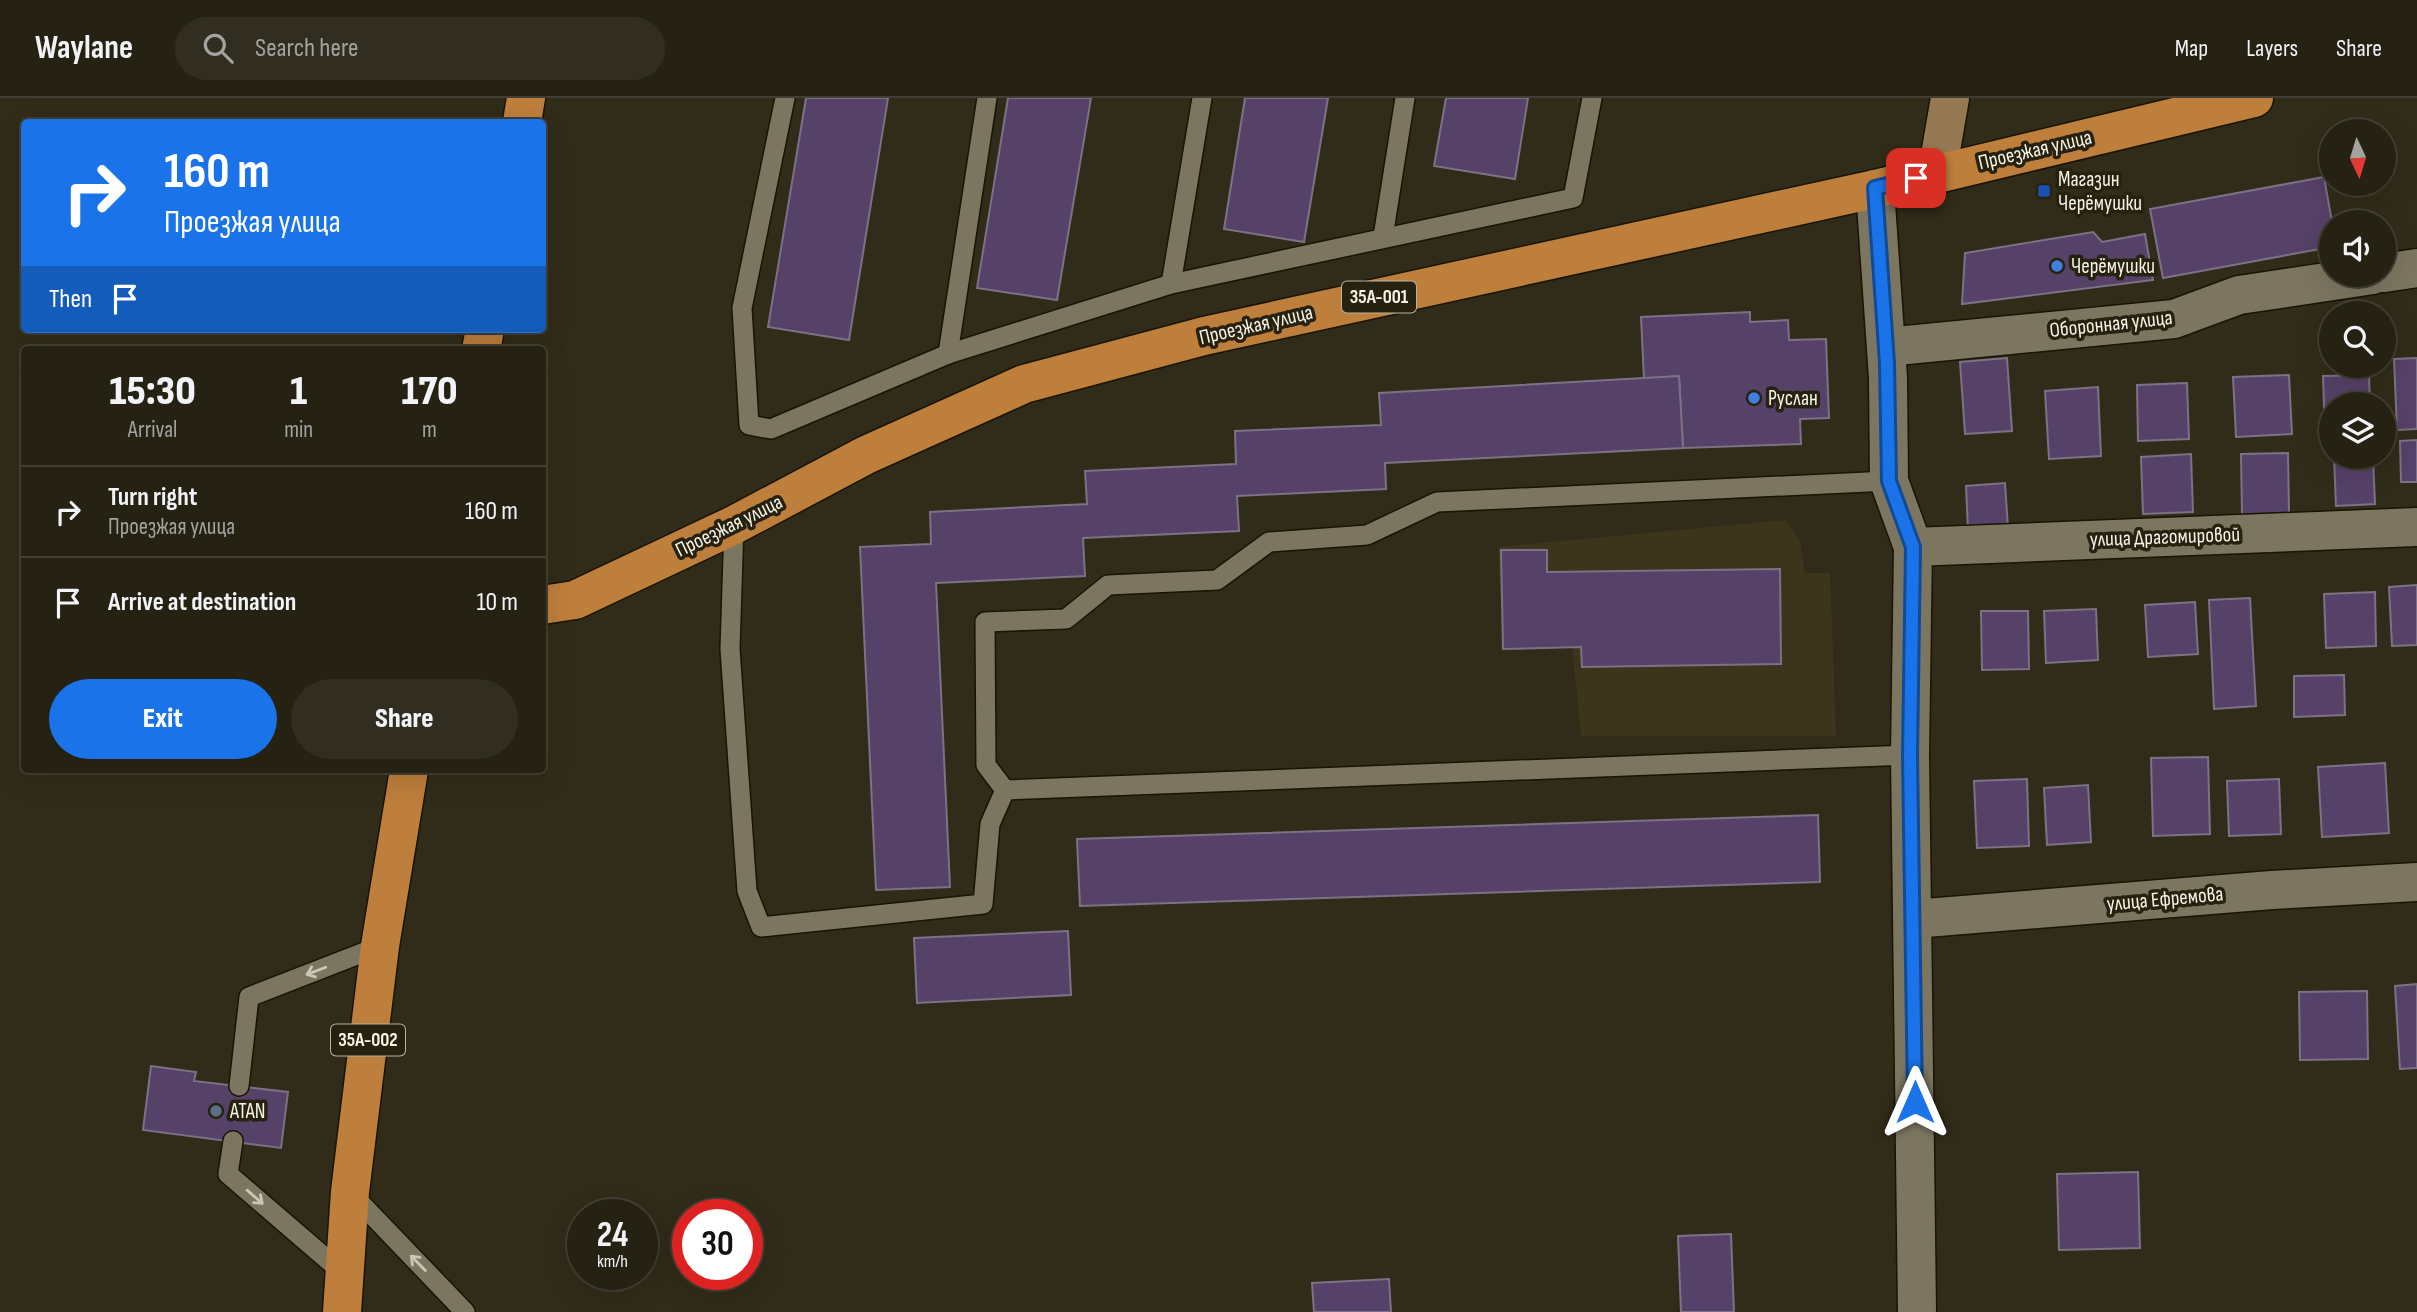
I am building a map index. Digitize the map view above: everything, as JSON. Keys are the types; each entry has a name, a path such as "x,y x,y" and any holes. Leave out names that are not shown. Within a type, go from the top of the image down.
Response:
{"highway":[{"path":"522,119 526,98"},
{"name":"Проезжая улица","path":"546,604 575,600 734,525 866,454 1024,384 1204,336 1875,188 2254,98"},
{"name":"35А-002","path":"342,1312 350,1192 380,946 409,773"}],"main road":[{"path":"1937,173 1950,98"}],"street":[{"path":"1875,188 1886,347 1889,481 1913,547 1910,755 1916,1312"},
{"path":"2396,271 2417,268"},
{"name":"Оборонная улица","path":"1886,347 2174,319 2239,295 2319,283"},
{"name":"улица Драгомировой","path":"1913,547 2417,527"},
{"name":"улица Ефремова","path":"1913,919 2417,881"}],"lane":[{"path":"785,98 743,308 749,425 771,429 948,354 1171,284 1573,198 1592,98"},
{"path":"948,354 987,98"},
{"path":"1171,284 1202,98"},
{"path":"1383,237 1405,98"},
{"path":"1005,790 986,765 985,622 1066,619 1108,585 1217,580 1269,542 1367,535 1437,502 1889,481"},
{"path":"734,525 730,649 747,891 761,927 983,904 990,824 1005,790"},
{"path":"1005,790 1910,755"},
{"path":"239,1086 249,997 380,946"},
{"path":"233,1141 228,1174 343,1273"},
{"path":"350,1192 465,1312"}],"shaded area":[{"path":"1786,520 1800,540 1805,573 1830,573 1836,736 1581,736 1572,645 1503,649 1498,547"}],"building":[{"path":"806,98 888,98 849,340 768,327"},
{"path":"1008,98 1091,98 1057,300 977,288"},
{"path":"1245,98 1328,98 1304,242 1224,229"},
{"path":"1446,98 1528,98 1515,179 1434,166"},
{"path":"2319,178 2319,196 2327,196 2330,210 2319,210 2319,249 2163,278 2150,209"},
{"name":"Черёмушки","path":"2093,232 2102,242 2145,234 2153,280 1962,304 1965,253"},
{"name":"Руслан","path":"1750,312 1750,322 1788,320 1789,340 1826,339 1829,418 1800,419 1801,444 1683,448 1679,376 1644,379 1641,317"},
{"path":"2007,358 2012,431 1965,434 1960,362"},
{"path":"2417,358 2417,429 2397,430 2396,359"},
{"path":"2289,375 2292,434 2236,437 2233,377"},
{"path":"1679,376 1683,448 1385,463 1386,489 1237,496 1239,531 1083,538 1085,576 936,583 950,887 876,890 860,547 931,544 930,512 1087,504 1085,471 1236,464 1235,431 1381,425 1379,393"},
{"path":"2323,378 2369,378 2370,392 2324,392"},
{"path":"2187,383 2189,439 2138,441 2137,385"},
{"path":"2098,387 2101,456 2049,459 2045,391"},
{"path":"2417,440 2417,482 2401,482 2400,441"},
{"path":"2288,453 2289,514 2242,515 2241,454"},
{"path":"2191,454 2193,512 2143,514 2141,457"},
{"path":"2334,469 2374,469 2375,504 2336,506"},
{"path":"2005,483 2008,528 1968,530 1966,486"},
{"path":"1501,550 1547,550 1547,572 1780,569 1781,664 1582,667 1581,647 1503,649"},
{"path":"2417,585 2417,645 2392,646 2389,587"},
{"path":"2375,592 2376,646 2326,648 2324,594"},
{"path":"2250,598 2256,706 2214,709 2209,600"},
{"path":"2195,602 2198,654 2148,657 2145,605"},
{"path":"2096,609 2098,660 2046,663 2044,611"},
{"path":"1981,611 2028,611 2029,669 1982,670"},
{"path":"2344,675 2345,715 2294,717 2294,676"},
{"path":"2208,757 2210,834 2153,836 2151,758"},
{"path":"2385,763 2389,833 2322,837 2318,767"},
{"path":"2027,779 2029,846 1977,848 1974,781"},
{"path":"2279,779 2281,834 2229,836 2227,781"},
{"path":"2088,785 2091,842 2047,845 2044,788"},
{"path":"1818,815 1820,882 1080,906 1077,839"},
{"path":"1068,931 1071,995 917,1003 914,938"},
{"path":"2417,984 2417,1068 2400,1069 2395,986"},
{"path":"2367,991 2368,1059 2300,1060 2299,992"},
{"name":"ATAN","path":"151,1066 196,1072 194,1081 288,1092 281,1148 143,1130"},
{"path":"2138,1172 2140,1248 2059,1250 2057,1174"},
{"path":"1731,1234 1734,1312 1681,1312 1678,1236"},
{"path":"1389,1279 1391,1312 1314,1312 1312,1283"}],"place":[{"name":"Магазин Черёмушки","path":"2044,191"},
{"name":"Черёмушки","path":"2057,266"},
{"name":"Руслан","path":"1754,398"},
{"name":"ATAN","path":"216,1111"}],"route":[{"path":"1915,1102 1910,755 1913,547 1889,481 1887,363 1875,188 1916,178"}]}
